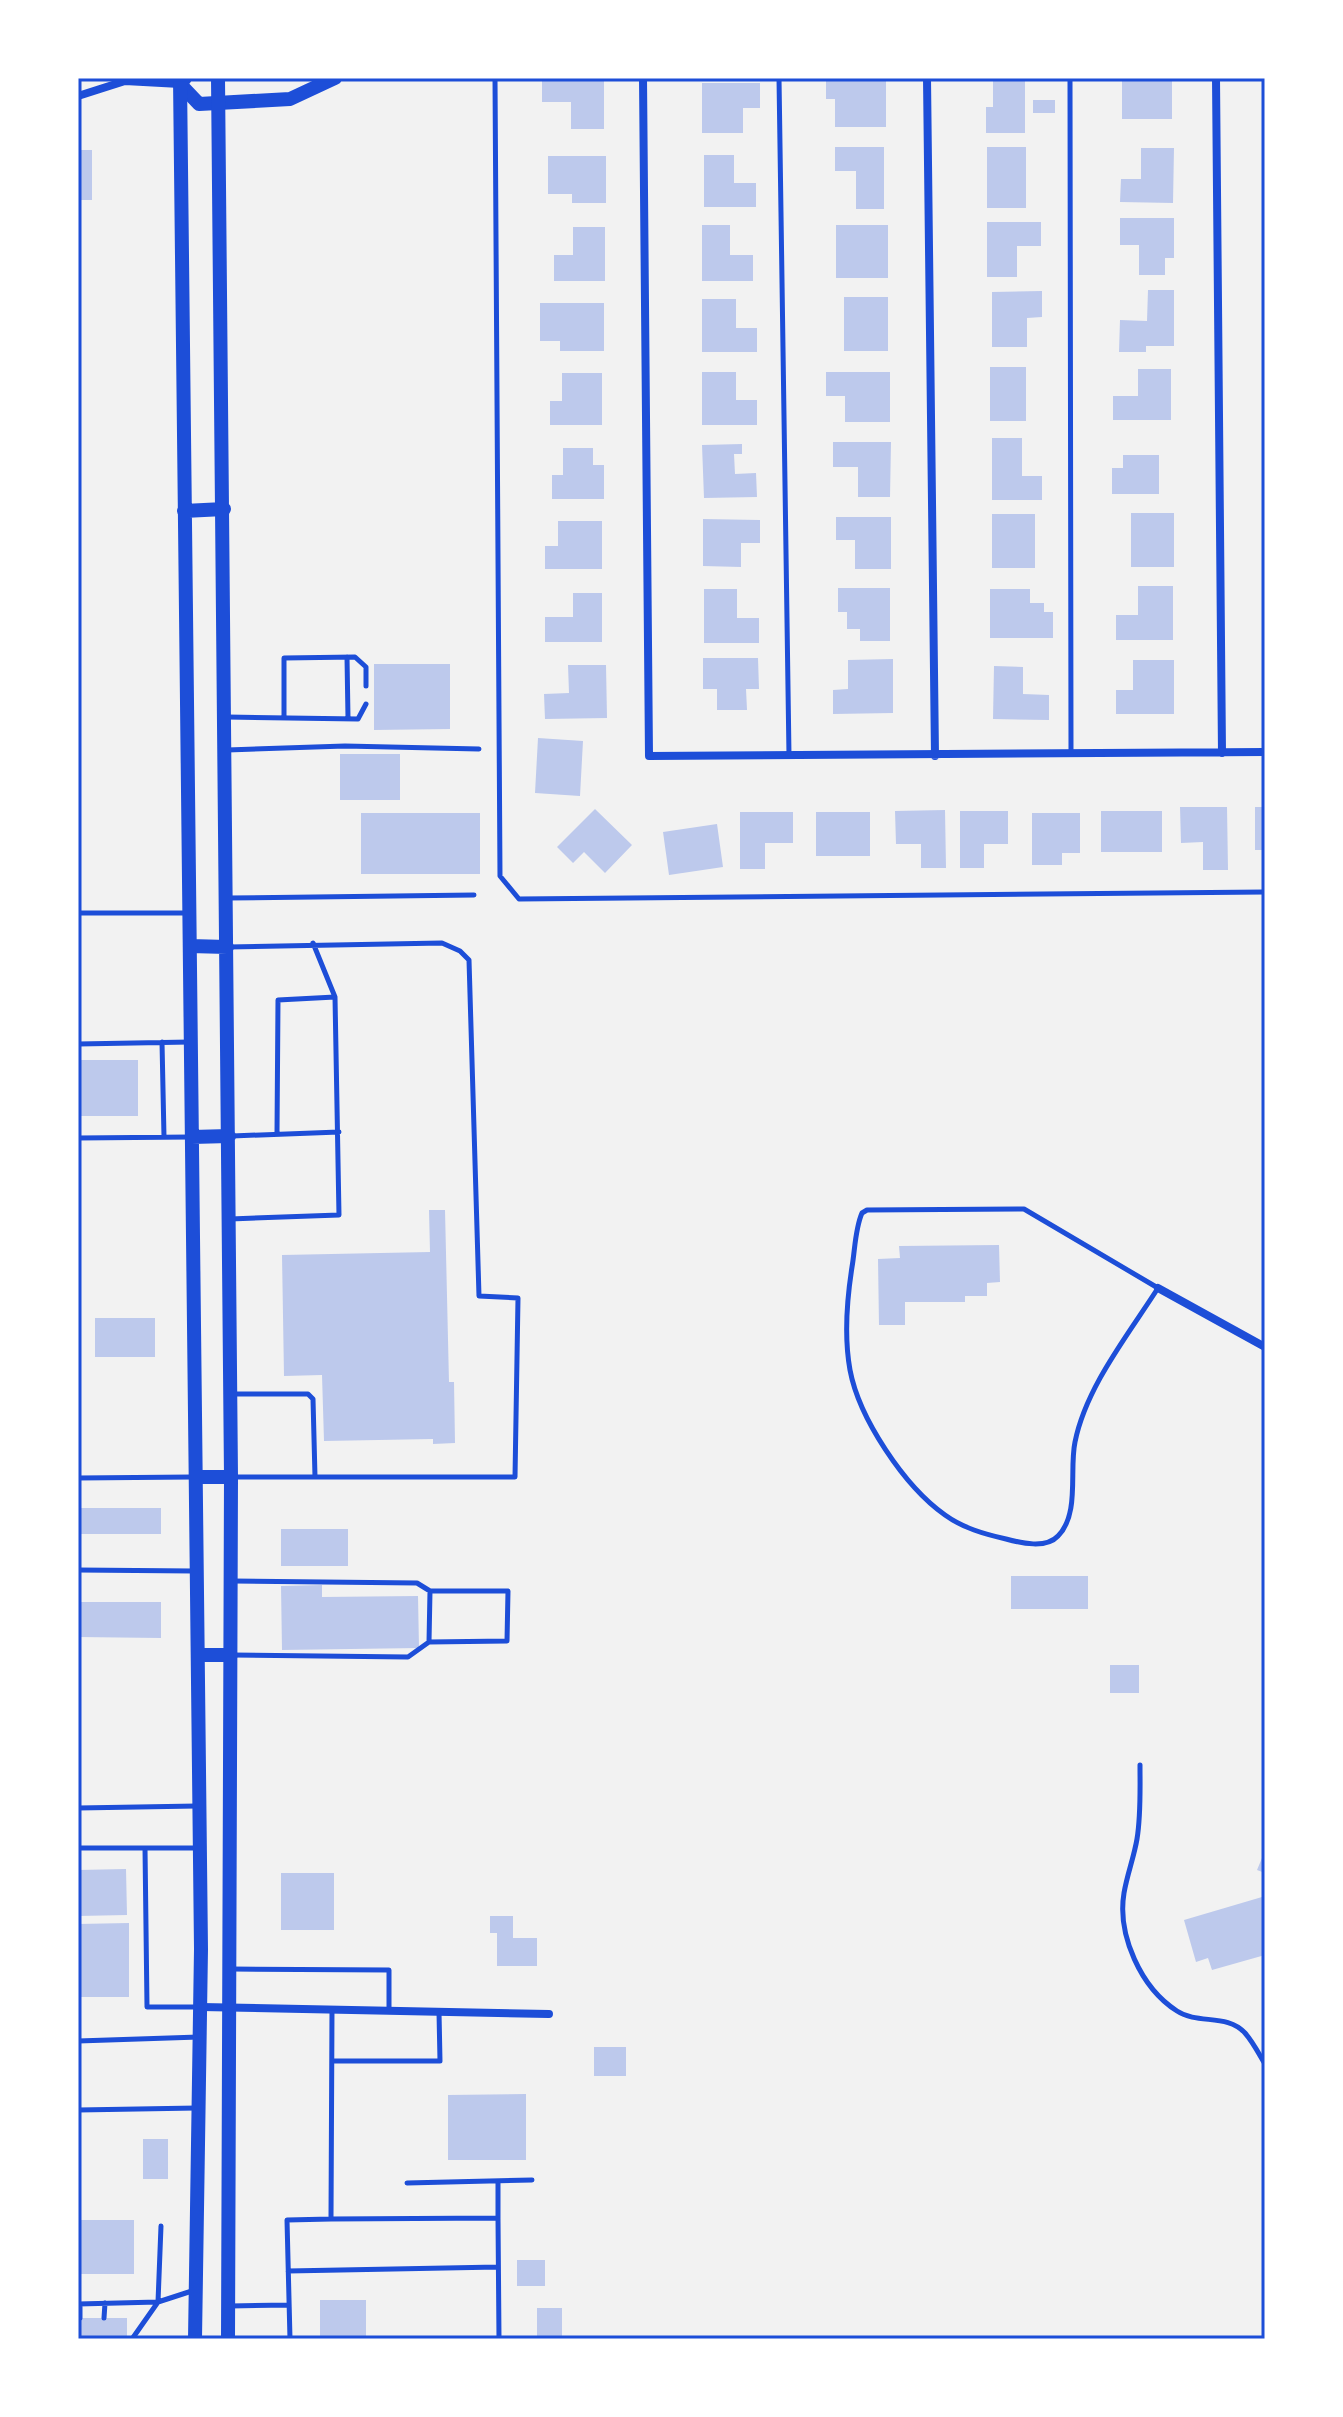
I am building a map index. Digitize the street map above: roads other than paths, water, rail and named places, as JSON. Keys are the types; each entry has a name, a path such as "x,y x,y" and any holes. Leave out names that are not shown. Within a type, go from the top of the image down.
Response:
{"main road":[{"path":"218,78 231,1394 232,1969 228,2339"},
{"path":"182,80 199,104 218,105 290,99 335,78"},
{"path":"182,80 184,511 199,1655 201,2007 195,2339"},
{"path":"184,511 224,509"},
{"path":"190,946 227,947"},
{"path":"192,1137 229,1136"},
{"path":"197,1477 231,1477"},
{"path":"199,1655 231,1655"}],"street":[{"path":"643,78 649,756 1265,752"},
{"path":"927,78 935,756"},
{"path":"1216,78 1222,753"},
{"path":"78,96 125,81 182,80"},
{"path":"1158,1288 1265,1347"},
{"path":"201,2007 549,2014"}],"lane":[{"path":"495,78 500,876 519,899 1265,892"},
{"path":"779,78 789,756"},
{"path":"1070,78 1071,754"},
{"path":"347,657 348,718"},
{"path":"284,718 284,658 355,657 366,667 366,686"},
{"path":"226,717 358,719 366,704"},
{"path":"226,750 345,746 479,749"},
{"path":"227,898 474,895"},
{"path":"78,913 189,913"},
{"path":"229,1219 339,1215 335,997 313,943"},
{"path":"227,947 442,943 452,946 469,960 479,1296 518,1298 515,1477 231,1477"},
{"path":"277,1134 278,1000 335,997"},
{"path":"162,1042 164,1137"},
{"path":"78,1044 191,1042"},
{"path":"229,1136 339,1132"},
{"path":"78,1138 192,1137"},
{"path":"1024,1209 1158,1288 1096,1387 1075,1441 1071,1512 1060,1534 1049,1541 1023,1543 976,1532 944,1514 885,1447 855,1389 847,1341 850,1281 860,1218 867,1210 1024,1209"},
{"path":"231,1394 308,1394 313,1399 315,1477"},
{"path":"78,1478 197,1477"},
{"path":"78,1570 198,1571"},
{"path":"231,1581 417,1583 430,1591 508,1591 507,1641 429,1642 408,1657 231,1655"},
{"path":"429,1642 430,1591"},
{"path":"1140,1765 1140,1819 1123,1895 1125,1930 1135,1961 1151,1988 1166,2003 1179,2013 1197,2020 1233,2024 1245,2032 1265,2064"},
{"path":"78,1808 199,1806"},
{"path":"78,1848 200,1848"},
{"path":"145,1848 147,2007 201,2007"},
{"path":"232,1969 389,1970 389,2010"},
{"path":"331,2219 332,2010"},
{"path":"332,2061 440,2061 439,2011"},
{"path":"78,2041 200,2037"},
{"path":"78,2110 199,2108"},
{"path":"407,2183 532,2180"},
{"path":"498,2181 499,2339"},
{"path":"290,2339 287,2220 498,2218"},
{"path":"132,2339 158,2302 161,2226"},
{"path":"288,2271 498,2267"},
{"path":"80,2318 79,2304 158,2302 196,2289"},
{"path":"104,2318 105,2303"},
{"path":"228,2306 289,2305"}]}
